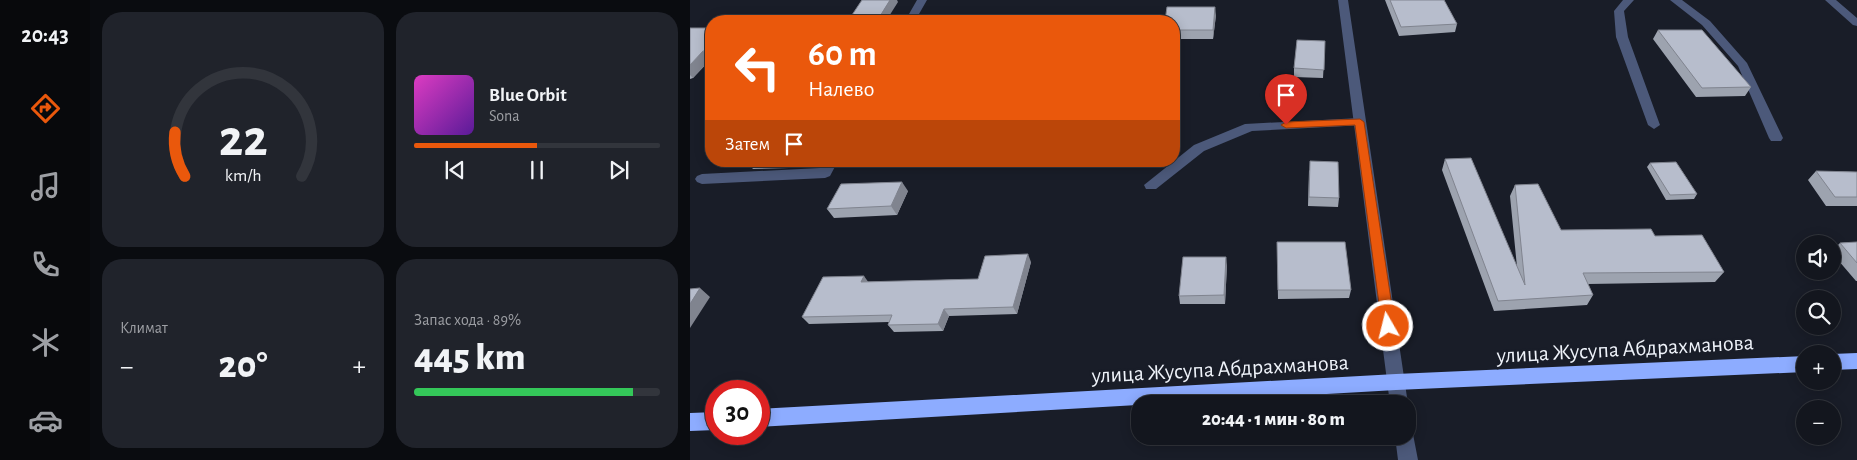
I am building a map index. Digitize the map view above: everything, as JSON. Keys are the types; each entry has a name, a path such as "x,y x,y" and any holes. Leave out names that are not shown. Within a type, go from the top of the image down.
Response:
{"highway":[{"path":"1841,362 1857,361"},
{"name":"улица Жусупа Абдрахманова","path":"770,417 1396,382 1796,364"},
{"path":"690,422 705,421"}],"street":[{"path":"913,15 922,0"},
{"path":"1343,0 1398,395"},
{"path":"1630,0 1618,11 1622,37 1654,125"},
{"path":"1675,0 1706,23 1743,65 1776,138"},
{"path":"1830,0 1857,24"},
{"path":"1180,163 1199,148 1250,127 1360,122"},
{"path":"702,179 825,172 828,167"},
{"path":"1151,185 1174,167"},
{"path":"1406,445 1408,460"}],"building":[{"path":"862,0 890,0 881,15 852,15"},
{"path":"1390,0 1444,0 1457,24 1401,27"},
{"path":"1167,7 1215,7 1213,30 1180,30 1180,15 1166,15"},
{"path":"690,28 705,28 705,51 690,65"},
{"path":"1658,30 1702,30 1751,87 1702,88"},
{"path":"1297,40 1325,41 1324,70 1294,68"},
{"path":"1471,158 1525,285 1515,185 1538,184 1561,230 1651,229 1655,236 1702,235 1724,272 1583,273 1593,295 1498,301 1445,159"},
{"path":"1310,161 1338,162 1339,198 1309,197"},
{"path":"1676,162 1697,194 1670,195 1650,163"},
{"path":"1816,171 1857,172 1857,197 1835,197"},
{"path":"902,182 891,206 827,209 841,184"},
{"path":"1277,242 1345,242 1351,290 1278,290"},
{"path":"1857,242 1857,263 1841,244"},
{"path":"1028,254 1013,307 944,309 938,324 888,325 892,315 802,317 823,277 864,276 861,282 978,279 985,256"},
{"path":"1183,257 1226,257 1224,295 1179,296"},
{"path":"700,288 690,304 690,289"}],"route":[{"path":"1286,125 1360,122 1388,326"}]}
